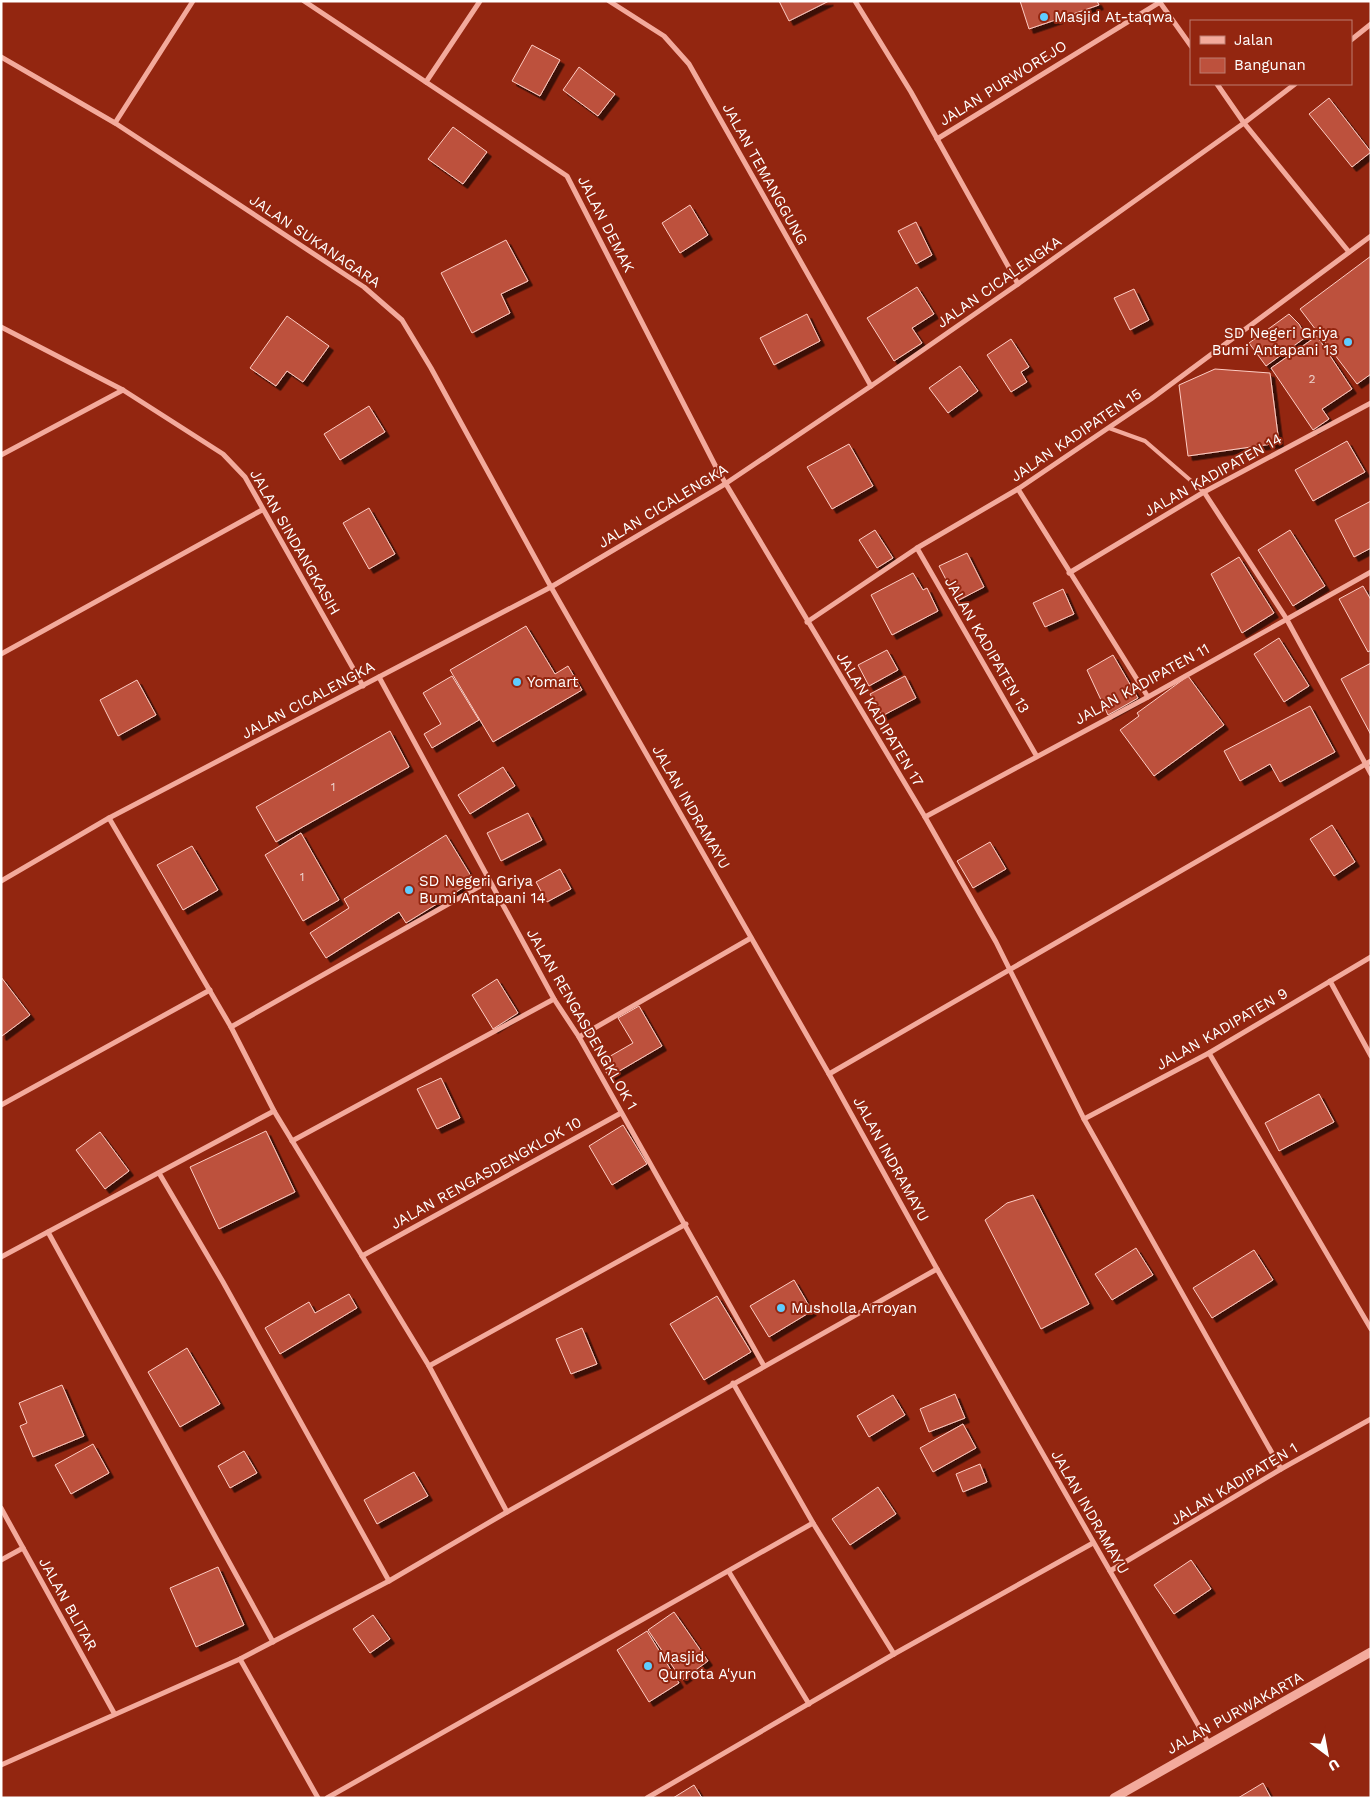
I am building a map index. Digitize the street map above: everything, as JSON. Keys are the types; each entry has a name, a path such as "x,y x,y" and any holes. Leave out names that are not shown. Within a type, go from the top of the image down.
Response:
{"street":[{"path":"115,123 194,1"},
{"name":"JALAN DEMAK","path":"304,1 567,176 725,484"},
{"path":"426,82 480,1"},
{"name":"JALAN TEMANGGUNG","path":"609,1 664,36 689,64 872,386"},
{"path":"855,1 937,139 1018,284"},
{"path":"1160,2 1190,45"},
{"name":"JALAN PURWOREJO","path":"937,139 1160,2"},
{"path":"1352,39 1371,24"},
{"name":"JALAN SUKANAGARA","path":"1,57 115,123 364,286 402,320 431,368 551,587"},
{"path":"1218,85 1244,123 1348,252"},
{"name":"JALAN CICALENGKA","path":"1,881 109,818 551,587 725,484 872,386 1018,284 1244,123 1294,85"},
{"name":"JALAN KADIPATEN 15","path":"806,622 917,548 1018,490 1109,428 1371,236"},
{"name":"JALAN SINDANGKASIH","path":"1,327 123,390 224,454 245,477 363,686"},
{"path":"1,455 123,390"},
{"name":"JALAN KADIPATEN 14","path":"1069,573 1204,492 1371,403"},
{"name":"JALAN KADIPATEN 17","path":"725,484 806,622 925,817 1010,969 1084,1119 1282,1469"},
{"path":"1018,490 1148,698"},
{"path":"1204,492 1286,618 1368,763 1371,774"},
{"path":"1,654 262,510"},
{"name":"JALAN KADIPATEN 13","path":"917,548 1036,755"},
{"name":"JALAN KADIPATEN 11","path":"925,817 1036,755 1148,698 1286,618 1371,572"},
{"name":"JALAN INDRAMAYU","path":"551,587 829,1074 937,1269 1209,1744"},
{"name":"JALAN RENGASDENGKLOK 1","path":"378,677 554,999 579,1037 686,1224 764,1366"},
{"path":"829,1074 1368,763"},
{"path":"109,818 231,1027 274,1111 429,1366 507,1512"},
{"path":"231,1027 489,881"},
{"path":"579,1037 751,938"},
{"name":"JALAN KADIPATEN 9","path":"1084,1119 1209,1053 1371,958"},
{"path":"1330,981 1371,1056"},
{"path":"1,1105 210,990"},
{"path":"292,1141 554,999"},
{"path":"1209,1053 1371,1329"},
{"path":"1,1257 274,1111"},
{"name":"JALAN RENGASDENGKLOK 10","path":"362,1256 621,1113"},
{"path":"159,1173 223,1282 389,1582"},
{"path":"429,1366 686,1224"},
{"path":"48,1232 273,1642"},
{"path":"1,1765 114,1713 240,1659 389,1582 507,1512 937,1269"},
{"path":"733,1383 813,1523 894,1654"},
{"name":"JALAN KADIPATEN 1","path":"1110,1571 1282,1469 1371,1420"},
{"name":"JALAN BLITAR","path":"1,1508 114,1713"},
{"path":"327,1798 813,1523"},
{"path":"650,1797 894,1654 1093,1543"},
{"path":"1,1560 23,1548"},
{"path":"729,1572 809,1704"},
{"name":"JALAN PURWAKARTA","path":"1114,1798 1371,1652"},
{"path":"240,1659 318,1798"}],"lane":[{"path":"1109,428 1145,441 1204,492"}],"building":[{"path":"779,1 829,1 789,21"},
{"name":"Masjid At-taqwa","path":"1020,1 1097,1 1099,5 1029,29"},
{"path":"532,45 560,60 540,96 512,81"},
{"path":"579,67 615,94 598,116 563,90"},
{"path":"1329,98 1371,152 1352,167 1309,114"},
{"path":"453,127 487,152 463,184 428,159"},
{"path":"690,205 708,235 680,253 662,223"},
{"path":"916,222 932,255 916,264 898,231"},
{"path":"506,240 528,281 501,294 510,313 472,333 441,273"},
{"name":"SD Negeri Griya Bumi Antapani 13","path":"1371,256 1371,374 1357,384 1300,309"},
{"path":"917,287 934,314 912,328 922,343 894,361 867,318"},
{"path":"1134,289 1149,320 1130,330 1114,298"},
{"path":"807,314 820,341 774,365 760,338"},
{"path":"1289,314 1299,324 1306,337 1266,366 1249,343"},
{"path":"287,316 329,346 303,382 287,371 276,386 250,368"},
{"name":"SD Negeri Griya Bumi Antapani 13","path":"1317,336 1352,389 1322,409 1329,419 1313,430 1271,368"},
{"path":"1011,339 1029,367 1021,372 1027,382 1011,392 987,355"},
{"path":"960,366 978,391 948,413 929,388"},
{"path":"1215,369 1270,373 1279,443 1188,456 1179,385"},
{"path":"369,406 385,432 340,460 324,434"},
{"path":"1347,441 1365,472 1313,501 1295,470"},
{"path":"849,444 873,486 832,509 807,467"},
{"path":"1371,501 1371,548 1354,557 1335,520"},
{"path":"369,508 395,554 369,569 343,523"},
{"path":"875,530 893,558 877,568 859,540"},
{"path":"1290,530 1325,586 1293,606 1258,550"},
{"path":"967,553 984,587 957,601 939,566"},
{"path":"1239,557 1274,613 1242,633 1211,574"},
{"path":"913,573 923,590 927,588 938,611 892,635 871,595"},
{"path":"1363,586 1371,600 1371,650 1368,652 1339,599"},
{"path":"1063,589 1074,614 1045,627 1033,603"},
{"name":"Yomart","path":"526,626 555,674 568,666 582,690 493,742 450,670"},
{"path":"1279,638 1309,686 1284,702 1254,654"},
{"path":"887,650 898,670 869,686 858,665"},
{"path":"1113,655 1138,698 1108,715 1087,670"},
{"path":"1371,663 1371,735 1341,679"},
{"path":"452,676 479,720 432,748 424,734 441,724 423,693"},
{"path":"905,676 916,698 882,716 870,694"},
{"path":"1188,676 1224,725 1154,776 1120,730 1139,716 1137,713"},
{"path":"137,680 156,715 118,736 100,700"},
{"path":"1310,706 1335,752 1280,782 1270,764 1240,781 1224,751"},
{"path":"390,731 409,767 276,842 256,807"},
{"path":"503,767 515,786 470,814 458,795"},
{"path":"528,813 542,840 501,861 487,833"},
{"path":"1332,825 1355,862 1334,876 1310,839"},
{"path":"301,833 339,900 303,921 265,855"},
{"name":"SD Negeri Griya Bumi Antapani 14","path":"446,835 474,881 406,923 399,912 326,958 310,933 349,908 344,899"},
{"path":"990,842 1006,869 973,888 957,861"},
{"path":"192,846 218,890 183,910 157,865"},
{"path":"560,869 571,889 547,902 536,882"},
{"path":"1,977 30,1015 2,1036 1,1035"},
{"path":"497,979 518,1013 493,1029 472,995"},
{"path":"639,1006 662,1046 609,1077 600,1062 633,1043 618,1018"},
{"path":"441,1078 460,1118 437,1129 417,1089"},
{"path":"1319,1094 1334,1122 1279,1151 1265,1123"},
{"path":"623,1125 647,1164 612,1185 589,1146"},
{"path":"266,1131 295,1192 219,1229 190,1167"},
{"path":"100,1132 129,1171 105,1189 76,1150"},
{"path":"1033,1195 1089,1304 1041,1329 985,1220 1007,1203"},
{"path":"1136,1248 1153,1275 1112,1300 1095,1274"},
{"path":"1254,1250 1273,1280 1212,1318 1193,1288"},
{"name":"Musholla Arroyan","path":"794,1280 812,1311 769,1337 750,1306"},
{"path":"349,1294 357,1308 280,1354 265,1328 309,1302 315,1313"},
{"path":"717,1296 751,1352 704,1380 670,1324"},
{"path":"582,1328 597,1364 571,1374 556,1339"},
{"path":"187,1348 220,1404 180,1427 148,1372"},
{"path":"62,1385 84,1436 33,1457 20,1426 27,1423 19,1403"},
{"path":"955,1394 965,1418 929,1432 920,1409"},
{"path":"893,1395 905,1415 869,1437 857,1416"},
{"path":"963,1424 976,1448 933,1472 920,1448"},
{"path":"93,1444 109,1473 71,1494 55,1465"},
{"path":"244,1451 257,1473 230,1488 218,1466"},
{"path":"980,1464 987,1482 963,1492 956,1474"},
{"path":"414,1472 428,1496 377,1524 364,1500"},
{"path":"878,1487 896,1514 850,1545 832,1519"},
{"path":"1191,1560 1211,1589 1174,1614 1154,1585"},
{"path":"218,1567 244,1625 196,1647 170,1588"},
{"path":"674,1612 708,1661 682,1680 648,1630"},
{"path":"373,1615 390,1639 370,1653 353,1629"},
{"name":"Masjid Qurrota A'yun","path":"647,1631 679,1683 649,1702 617,1650"},
{"path":"1263,1783 1271,1798 1238,1798"},
{"path":"694,1785 702,1798 673,1798"}],"place":[{"name":"Masjid At-taqwa","path":"1044,17"},
{"name":"SD Negeri Griya Bumi Antapani 13","path":"1348,342"},
{"name":"Yomart","path":"517,682"},
{"name":"SD Negeri Griya Bumi Antapani 14","path":"409,890"},
{"name":"Musholla Arroyan","path":"781,1308"},
{"name":"Masjid Qurrota A'yun","path":"648,1666"}]}
